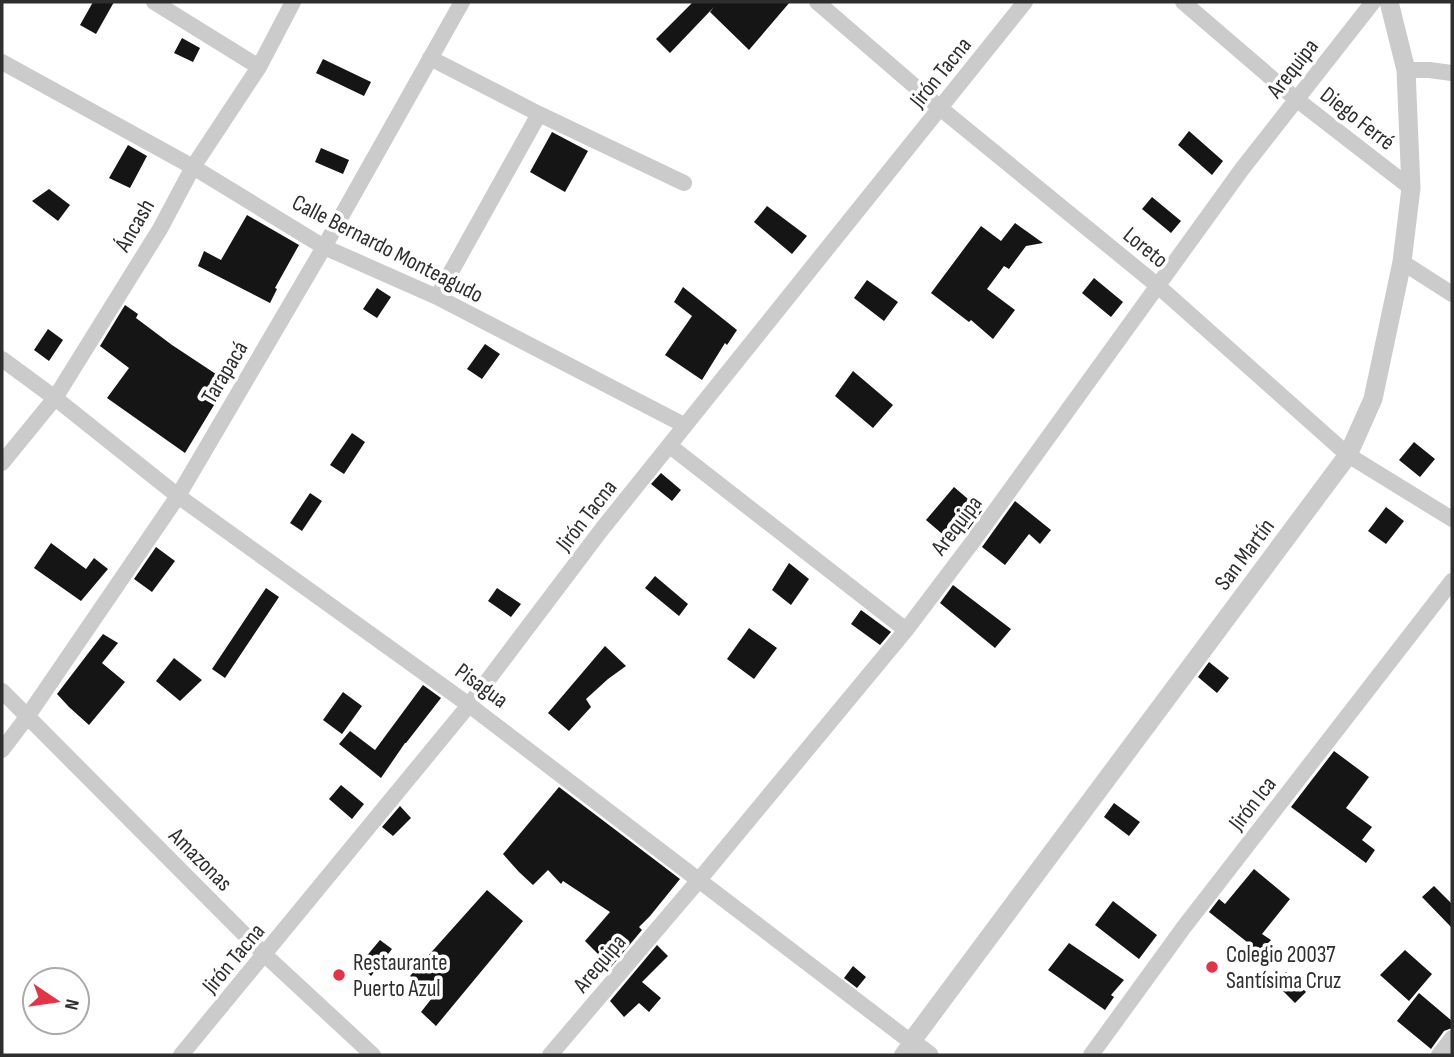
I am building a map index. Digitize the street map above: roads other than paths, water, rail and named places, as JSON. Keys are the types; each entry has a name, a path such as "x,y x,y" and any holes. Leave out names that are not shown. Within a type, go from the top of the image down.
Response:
{"street":[{"path":"154,2 259,67"},
{"name":"Áncash","path":"2,463 55,398 160,229 193,167 259,67 293,2"},
{"name":"Tarapacá","path":"2,750 178,496 324,247 462,2"},
{"name":"Loreto","path":"817,2 940,108 1158,286 1348,455 1452,519"},
{"name":"Jirón Tacna","path":"181,1055 469,705 684,425 1026,2"},
{"name":"Diego Ferré","path":"1183,2 1296,99 1411,188"},
{"name":"Arequipa","path":"550,1055 906,630 1242,169 1373,2"},
{"name":"San Martín","path":"907,1049 1348,455 1373,399 1402,262 1411,188 1406,71 1389,2"},
{"path":"430,58 539,114 684,183"},
{"name":"Calle Bernardo Monteagudo","path":"2,62 193,167 324,247 437,297 684,425"},
{"path":"1406,71 1452,73"},
{"path":"437,297 539,114"},
{"path":"1402,262 1452,293"},
{"name":"Pisagua","path":"2,359 178,496 469,705 699,880 907,1049 929,1055"},
{"path":"670,446 906,630"},
{"name":"Jirón Ica","path":"1091,1055 1184,927 1452,581"},
{"name":"Amazonas","path":"2,691 265,955 373,1055"},
{"path":"1439,1055 1452,1038"},
{"path":"348,1055 359,1041"}],"place":[{"name":"Colegio 20037 Santísima Cruz","path":"1212,967"},
{"name":"Restaurante Puerto Azul","path":"339,975"}]}
